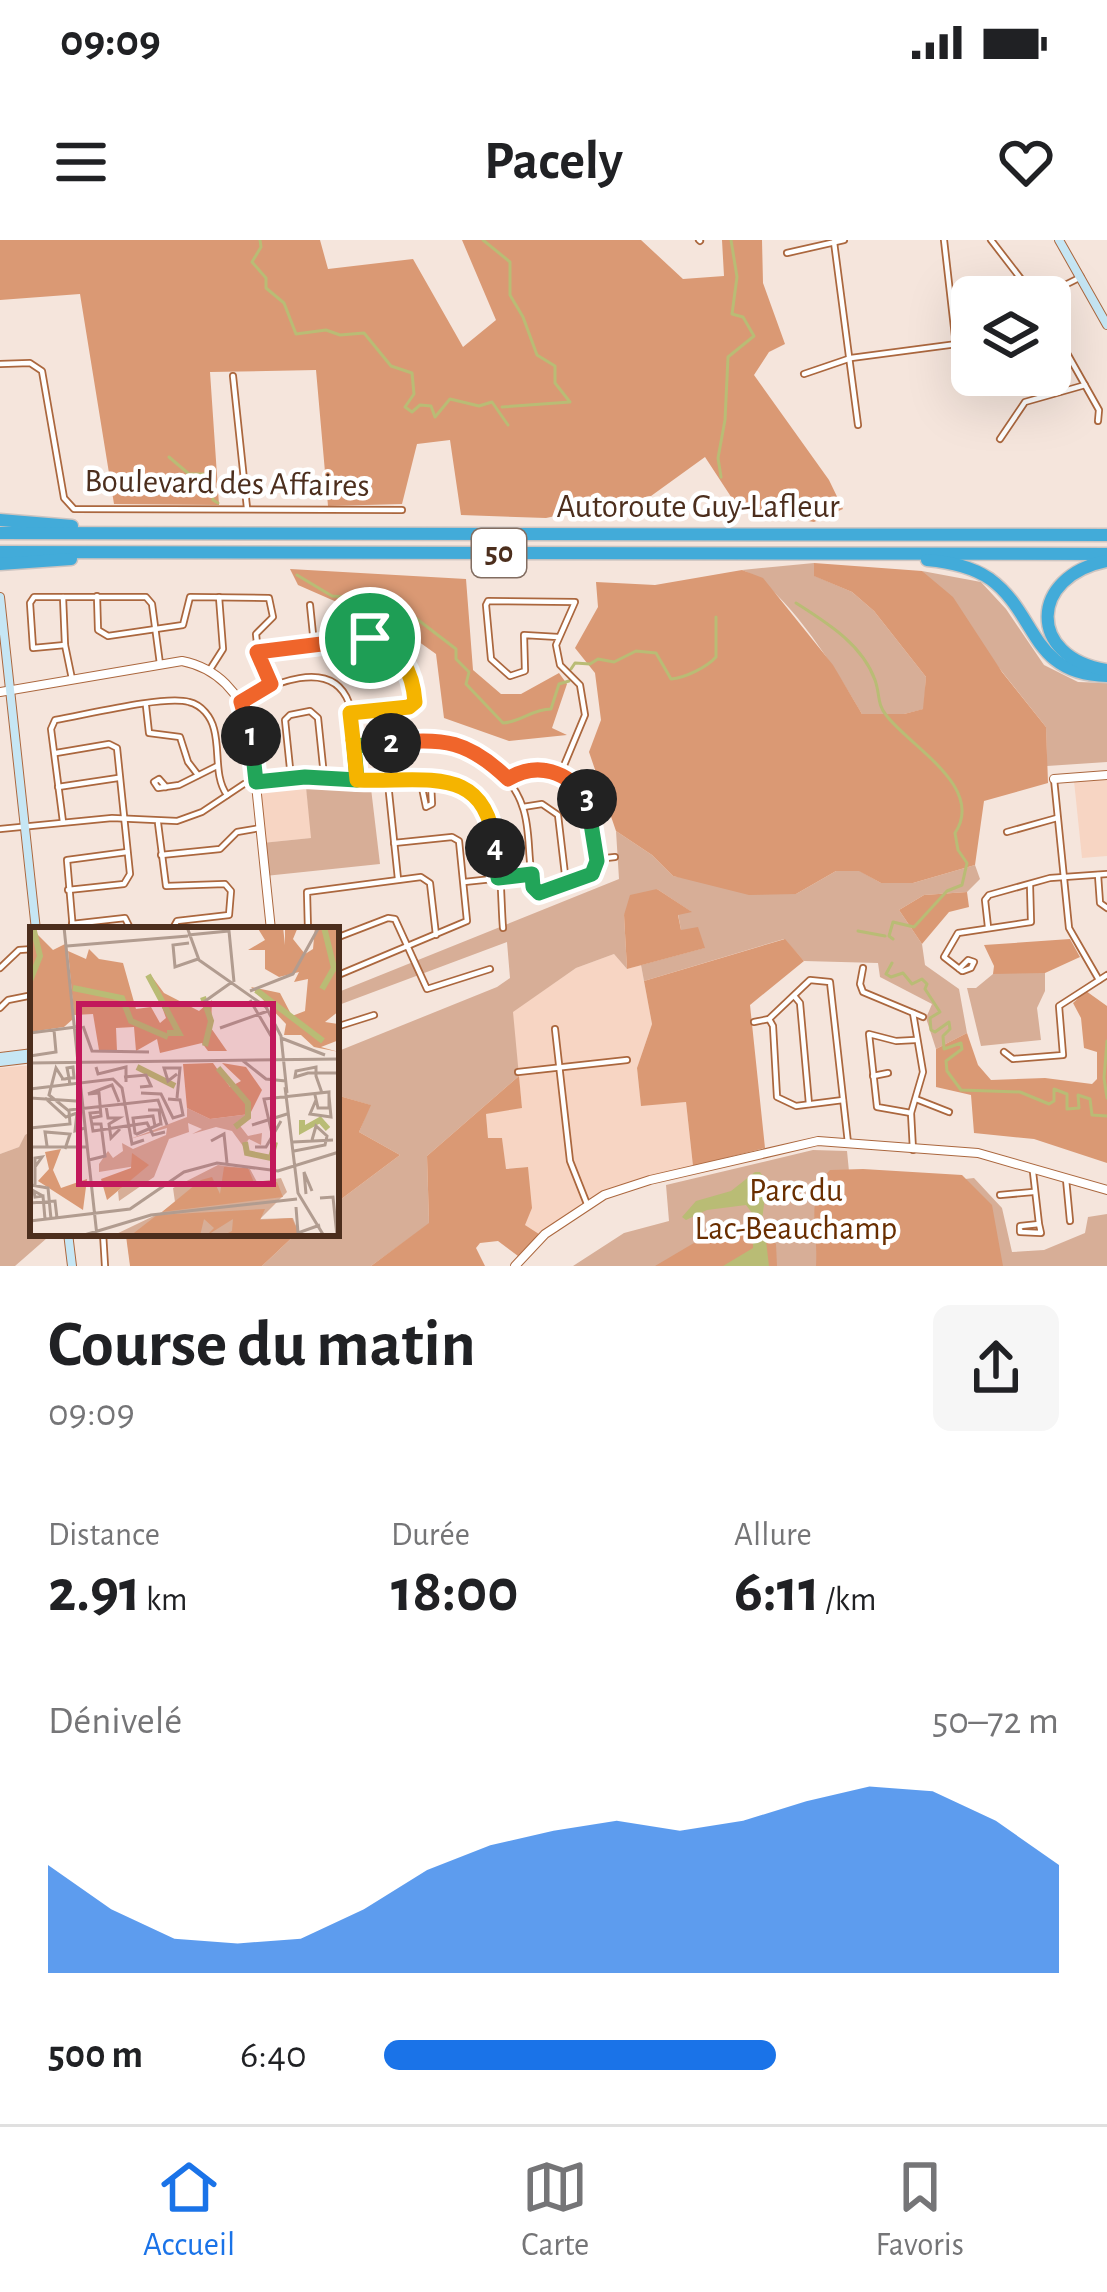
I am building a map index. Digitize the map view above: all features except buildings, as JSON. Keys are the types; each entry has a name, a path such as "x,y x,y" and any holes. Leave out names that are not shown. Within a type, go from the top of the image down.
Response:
{"highway":[{"path":"0,520 151,533"},
{"name":"Autoroute Guy-Lafleur","path":"0,533 1107,535"},
{"name":"Autoroute Guy-Lafleur","path":"2,563 144,552 1107,557"},
{"path":"854,553 943,562 975,571 1005,594 1051,658 1076,672 1107,673"},
{"path":"1107,557 1061,580 1050,597 1047,615 1051,634 1062,650 1107,673"}],"main road":[{"path":"1059,240 1107,325"},
{"path":"0,597 5,691 36,927"},
{"path":"0,1060 30,1056"},
{"path":"68,1236 71,1266"}],"street":[{"path":"788,253 844,240"},
{"path":"944,240 951,301"},
{"path":"991,240 1021,276"},
{"path":"834,242 859,424"},
{"path":"1071,282 1081,277"},
{"path":"804,374 851,358 951,345"},
{"path":"1071,360 1099,410 1098,421"},
{"name":"Boulevard des Affaires","path":"0,366 37,365 44,376 64,498 71,508 402,511"},
{"path":"233,376 247,510"},
{"path":"1000,439 1025,402 1085,385"},
{"path":"97,596 102,635 185,625 188,598 272,602 273,617 256,634 257,652 271,684"},
{"path":"63,597 72,680"},
{"path":"209,672 223,649 219,597"},
{"path":"65,645 34,648 31,599 148,598 160,664"},
{"path":"558,638 524,635 525,671 510,676 491,659 486,604 575,602 558,638 557,657 580,685 584,715 560,775"},
{"path":"310,605 314,644"},
{"path":"257,652 350,639 383,642 410,670 412,706 350,713"},
{"path":"350,639 352,655 375,678 410,670"},
{"path":"5,691 185,661 226,683 241,702 250,727 271,927"},
{"path":"241,702 271,684 326,678 348,700 357,780"},
{"path":"63,822 53,721 146,705 177,700 200,707 214,727 221,786 227,795"},
{"path":"146,705 149,733 179,736 198,775"},
{"path":"291,778 285,720 291,714 310,711 317,716 324,778"},
{"path":"354,746 440,739 490,764 508,779 523,807 533,887 539,893 594,872 597,859 588,802 578,786 560,775 532,769 508,779"},
{"path":"54,753 112,744 117,748 130,877 126,883 68,890"},
{"path":"166,787 218,765"},
{"path":"1100,980 1069,928 1054,779 1107,775"},
{"path":"58,788 119,778"},
{"path":"0,829 124,818 158,823 190,818 256,782 291,778 461,786 486,806 492,820 503,928"},
{"path":"388,781 398,879"},
{"path":"421,783 426,807 432,804 431,783"},
{"path":"523,807 539,803 557,813 566,884"},
{"path":"1007,832 1057,818"},
{"path":"158,823 168,887 222,884 230,889 229,916 176,921 173,927"},
{"path":"161,855 216,850 237,832 260,828"},
{"path":"339,975 466,922 456,838 394,843"},
{"path":"127,852 68,858 68,890 72,927 125,918 130,927"},
{"path":"597,859 615,857"},
{"path":"464,882 532,874"},
{"path":"988,927 987,896 1063,877 1107,874"},
{"path":"1098,875 1100,903 1107,908"},
{"path":"308,927 307,892 398,879 429,880 436,935"},
{"path":"959,969 944,957 958,933 1031,922 1030,885"},
{"path":"339,937 393,918 427,989 490,969"},
{"path":"0,968 19,950 30,949"},
{"path":"863,968 863,992 923,1017"},
{"path":"1004,1052 1012,1058 1063,1055 1059,1006 1107,975"},
{"path":"754,1022 769,1019 810,980 830,982 848,1143"},
{"path":"0,1008 8,1000 30,995"},
{"path":"795,998 800,1003 809,1105"},
{"path":"913,1150 911,1113 923,1072 914,1013"},
{"path":"339,1026 374,1015"},
{"path":"769,1019 777,1097 796,1106 843,1100"},
{"path":"555,1029 570,1161 587,1204"},
{"path":"911,1113 878,1107 870,1033 896,1041 915,1040"},
{"path":"518,1072 627,1060"},
{"path":"873,1076 888,1073"},
{"path":"916,1099 949,1112"},
{"path":"515,1266 545,1234 587,1204 650,1180 818,1141 978,1153 1107,1190"},
{"path":"1033,1168 1039,1224"},
{"path":"1066,1179 1070,1221"},
{"path":"1000,1195 1033,1192"},
{"path":"103,1236 105,1266"}],"shaded area":[{"path":"0,240 320,240 328,269 413,259 463,347 496,320 462,240 641,240 683,279 724,276 722,240 762,240 763,283 785,344 769,352 754,375 829,480 843,509 814,522 739,509 705,457 651,496 546,518 461,515 450,440 417,444 402,504 328,506 316,370 210,372 219,505 114,504 80,294 0,300"},
{"path":"814,563 922,571 953,597 1002,672 1046,727 1048,783 984,801 975,865 913,883 881,883 859,871 836,871 796,894 749,895 673,876 616,831 589,752 601,720 595,673 575,648 598,607 596,582 655,585 742,570 763,578 833,665 862,714 923,709 926,677 874,611 852,592 814,576"},
{"path":"290,569 466,579 473,670 501,694 521,694 559,673 567,684 552,728 567,735 509,741 444,718 436,654 408,634 365,629 364,614 298,585"},
{"path":"305,777 312,838 262,843 256,782"},
{"path":"1107,779 1107,856 1082,858 1074,781"},
{"path":"657,889 692,912 678,915 681,930 698,927 705,948 627,969 624,915 630,895"},
{"path":"967,892 969,907 949,912 922,944 899,910 924,895"},
{"path":"785,939 804,961 750,1005 765,1148 693,1166 686,1102 641,1106 637,1068 652,1024 644,981"},
{"path":"1070,939 1080,957 1045,973 993,974 984,945"},
{"path":"614,954 627,969 641,965 652,1024 637,1068 641,1105 686,1102 693,1166 639,1179 590,1198 539,1234 525,1225 527,1167 505,1169 502,1138 488,1139 486,1114 522,1107 512,1012 576,968"},
{"path":"1086,991 1107,1006 1107,1163 1034,1139 974,1133 971,1095 936,1087 936,1049 967,1033 978,1065 991,1080 1045,1078 1092,1084 1097,1079 1097,1052 1084,1048 1081,1018 1073,1003"},
{"path":"30,1065 30,1132 19,1147 0,1154 0,1068"},
{"path":"519,1076 522,1108 486,1114 488,1138 502,1138 506,1169 528,1167 532,1208 525,1225 539,1234 518,1256 498,1241 480,1243 476,1248 485,1266 371,1266 429,1223 427,1156"},
{"path":"339,1096 371,1105 359,1132 400,1155 339,1201"},
{"path":"830,1170 962,1175 992,1205 1003,1266 816,1266 815,1203 822,1180"},
{"path":"755,1172 767,1182 761,1227 769,1266 723,1266 753,1248 752,1213 746,1205 707,1210 686,1220 682,1217 696,1201 731,1191"},
{"path":"759,1223 776,1244 777,1266 655,1266 699,1240"},
{"path":"126,1236 294,1236 262,1266 130,1266"}],"green space":[{"path":"814,563 815,576 852,592 874,611 926,677 924,709 862,714 793,612 759,579 742,570"},
{"path":"922,571 981,582 1044,665 1078,682 1107,683 1107,762 1047,766 1046,727"},
{"path":"305,777 370,780 380,864 265,876 262,843 311,838"},
{"path":"616,831 673,876 774,893 796,894 836,871 860,871 881,883 913,883 975,865 980,879 967,892 924,895 899,910 922,944 925,965 959,989 967,1033 936,1049 926,1018 932,1004 880,977 878,963 804,961 784,939 644,981 641,965 704,948 681,930 678,914 690,911 657,889 624,915 627,969 614,954 576,968 513,1012 519,1076 427,1156 429,1224 371,1266 262,1266 294,1236 339,1236 339,1201 400,1155 359,1132 370,1105 339,1096 339,1051 497,987 510,978 507,942 339,1005 339,992 619,879"},
{"path":"1013,970 1045,973 1045,991 1037,1008 1041,1040 981,1046 967,988"},
{"path":"30,1132 30,1236 67,1236 47,1238 15,1266 0,1266 0,1154 19,1147"},
{"name":"Parc du Lac-Beauchamp","path":"813,1150 847,1151 851,1192 974,1178 1002,1208 1012,1252 1044,1250 1085,1233 1088,1217 1107,1214 1107,1266 573,1266 624,1233 669,1221 666,1185"}],"waterway":[{"path":"260,240 252,262 266,278 266,288 284,303 296,334 364,333 391,366 412,373 414,394 405,407 412,412 420,405 431,406 435,417 450,399 479,406 492,402 508,425"},
{"path":"483,240 510,262 510,295 537,355 555,366 555,383 570,402 502,407"},
{"path":"721,477 718,458 728,357 754,336 743,317 732,314 737,277 731,240"},
{"path":"169,457 189,474 205,474 218,503"},
{"path":"297,575 332,596 345,597 352,605 363,604 391,616 413,616 456,649 456,659 469,672 466,684 503,723 551,709 559,684 569,681"},
{"path":"796,603 862,656 883,711 940,768 960,799 962,816 955,833 967,863 962,885 947,891 914,927 893,922 889,936 893,939"},
{"path":"571,669 575,663 598,659 614,662 636,651 656,653 671,679 683,677 716,657 716,617"},
{"path":"858,931 885,936"},
{"path":"892,963 886,974 903,973 912,984 922,979 927,984 925,989 940,1012 930,1018 931,1030 949,1022 944,1049 961,1043 962,1049 946,1061 947,1071 961,1090 1020,1092 1049,1104 1054,1101 1054,1089 1067,1094 1067,1109 1079,1108 1078,1095 1090,1099 1092,1115 1107,1116"},
{"path":"1107,1041 1107,1098"}],"route":[{"path":"370,638 257,652 271,684 241,702 250,727 256,782 305,777 357,780 354,746 448,741 508,779 525,770 542,769 578,786 591,809 594,872 542,893 535,890 532,874 498,878 490,816 471,791 450,784 357,780 350,713 409,707 415,699 408,666 383,642 370,638"}]}
